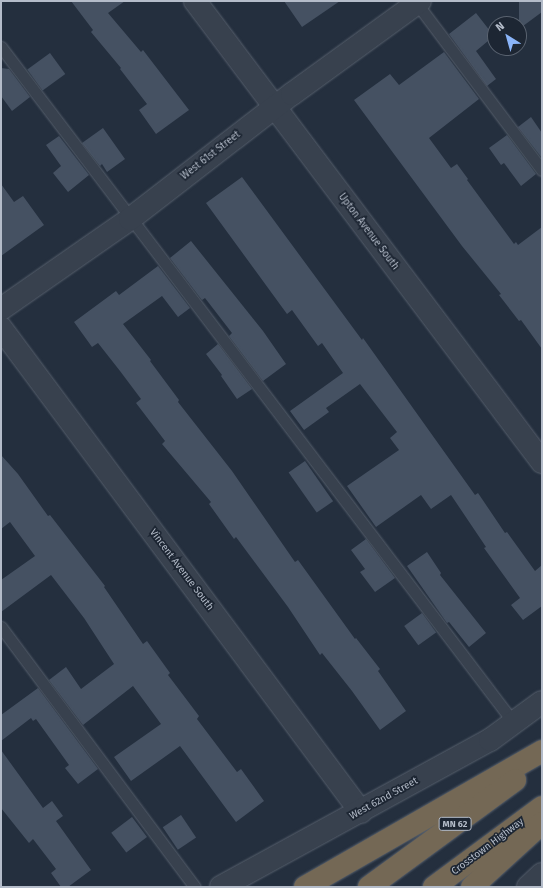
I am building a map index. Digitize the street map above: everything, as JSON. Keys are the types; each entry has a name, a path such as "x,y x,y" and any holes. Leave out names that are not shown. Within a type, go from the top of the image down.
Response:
{"highway":[{"path":"305,887 542,751"},
{"name":"MN 62","path":"369,887 542,761"},
{"name":"Crosstown Highway","path":"434,887 542,807"},
{"path":"472,887 542,822"}],"street":[{"name":"Upton Avenue South","path":"195,1 542,462"},
{"name":"West 61st Street","path":"1,309 130,219 417,2"},
{"name":"Vincent Avenue South","path":"1,328 361,812"},
{"name":"West 62nd Street","path":"221,887 361,812 490,740 542,702"},
{"path":"528,887 542,874"}],"lane":[{"path":"417,2 542,170"},
{"path":"1,47 130,219 514,723"},
{"path":"1,628 195,887"}],"building":[{"path":"71,1 125,1 108,13 141,52 143,50 189,110 156,134 139,110 147,104 120,69 121,68 91,32 93,30"},
{"path":"284,1 340,1 302,27"},
{"path":"519,1 542,1 542,12 527,23 527,16 519,16"},
{"path":"476,13 487,27 487,42 476,51 496,79 487,86 449,34"},
{"path":"444,52 479,99 429,138 451,168 457,164 514,244 516,242 518,245 542,227 542,349 521,320 519,321 499,295 501,294 462,246 354,100 390,74 399,85"},
{"path":"50,53 65,74 43,90 27,69"},
{"path":"1,68 9,69 30,97 12,111 1,96"},
{"path":"531,117 542,133 542,158 518,127"},
{"path":"103,128 125,159 107,172 102,164 100,166 82,143"},
{"path":"507,135 536,174 521,186 504,163 501,165 489,148"},
{"path":"59,136 89,175 68,192 53,173 61,166 46,145"},
{"path":"242,177 362,340 363,338 475,495 478,493 505,533 507,532 535,571 542,565 542,606 523,620 511,605 520,598 484,548 486,547 451,495 431,509 421,495 376,527 347,486 399,450 390,438 397,432 360,384 326,408 329,412 304,430 290,411 343,373 322,343 318,346 292,310 287,314 206,203"},
{"path":"1,184 14,202 23,196 44,225 1,256"},
{"path":"191,241 263,331 286,364 263,381 229,336 232,333 205,298 202,300 170,258"},
{"path":"158,266 190,308 178,317 162,296 123,324 151,360 150,361 179,400 178,402 232,471 295,562 298,560 355,639 356,638 380,669 378,671 406,711 380,730 322,653 320,655 288,607 236,537 234,539 209,504 211,502 162,444 165,441 136,403 141,399 120,371 98,343 92,347 74,322 116,291 119,295"},
{"path":"218,344 252,389 237,399 221,376 222,375 206,354"},
{"path":"1,455 18,474 48,516 50,515 105,586 104,587 143,644 147,641 170,673 168,675 199,716 197,719 237,772 241,769 264,801 236,822 180,746 131,781 114,757 161,724 133,686 83,725 49,680 66,667 81,689 114,664 84,618 51,575 1,612 1,580 35,556 10,522 1,529"},
{"path":"305,461 333,501 317,513 289,472"},
{"path":"366,539 395,578 375,592 360,572 365,569 351,550"},
{"path":"427,552 441,573 440,575 486,633 469,647 449,622 447,623 407,566"},
{"path":"422,613 436,632 418,645 404,626"},
{"path":"38,688 98,769 78,784 65,768 69,765 36,719 33,721 31,718 1,741 1,715"},
{"path":"1,750 43,808 52,801 63,816 56,821 91,870 68,887 61,887 51,873 56,869 33,839 29,843 1,808"},
{"path":"181,815 196,837 178,850 163,827"},
{"path":"132,817 147,837 126,853 111,833"}]}
